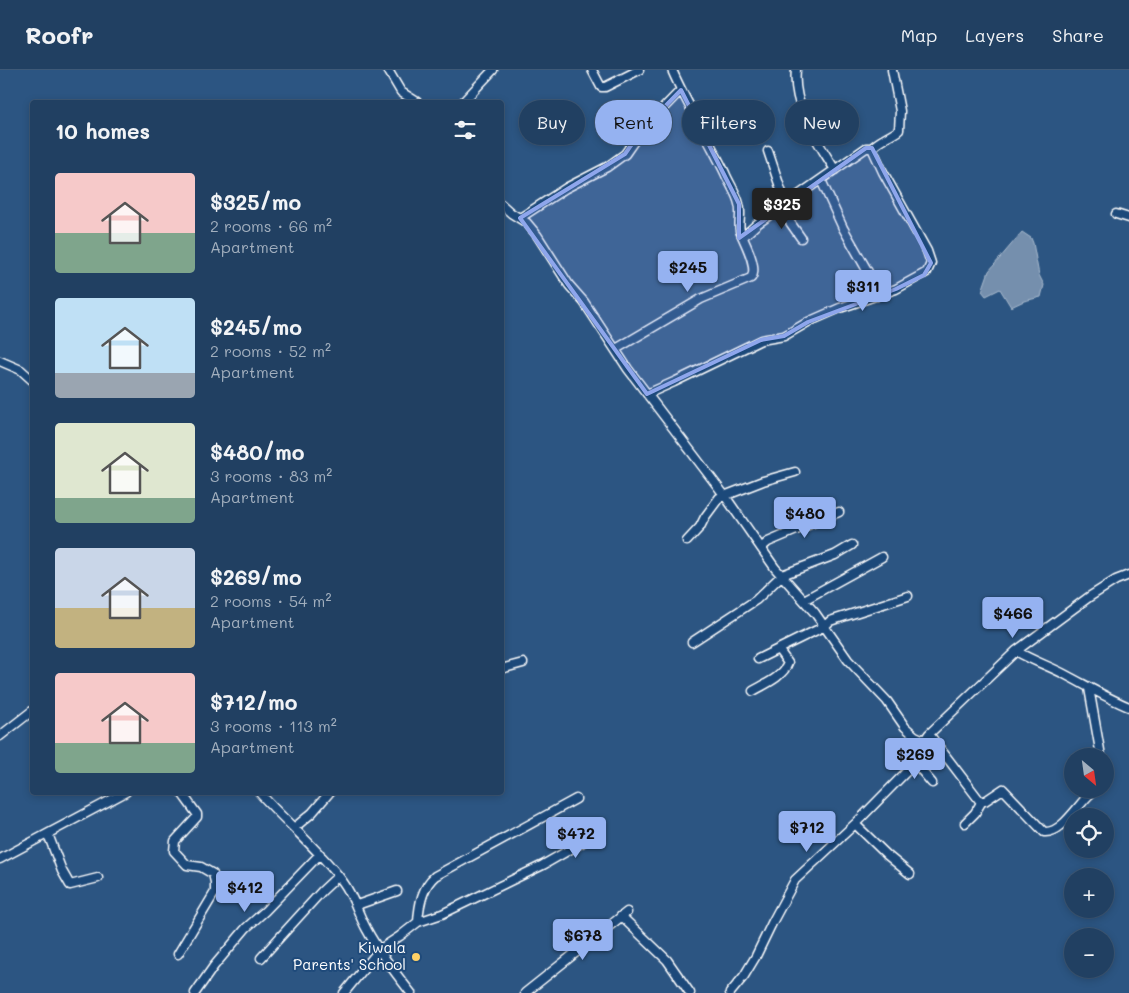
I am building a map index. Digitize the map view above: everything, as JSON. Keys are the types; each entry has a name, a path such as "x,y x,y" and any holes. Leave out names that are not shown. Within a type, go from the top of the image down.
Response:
{"street":[{"path":"388,70 401,92 414,100"},
{"path":"465,100 493,70"},
{"path":"592,70 601,87 605,87 639,70"},
{"path":"616,349 701,299 751,278 753,273 753,266 744,236 740,231 740,204 672,70"},
{"path":"796,70 801,108 810,130 836,170"},
{"path":"872,148 876,143 897,132 900,127 900,111 892,70"},
{"path":"520,218 566,188 607,167 625,154 641,131 681,90"},
{"path":"744,236 758,224 866,148 872,148"},
{"path":"647,394 761,340 784,336 808,322 840,308 877,296 924,275 930,268 931,263 922,240 882,172 872,148"},
{"path":"768,151 783,207 801,238"},
{"path":"821,180 843,228 868,272 877,296"},
{"path":"504,207 527,222 569,285 584,302 628,369 725,496 761,548 825,626 848,660 887,701 905,727 915,736 927,737 979,800 982,801"},
{"path":"1116,214 1129,218"},
{"path":"0,361 21,370 30,378"},
{"path":"687,542 700,527 719,498 763,481 795,472"},
{"path":"761,548 768,542 839,512"},
{"path":"692,642 756,600 782,575 835,555 852,545"},
{"path":"804,600 882,557"},
{"path":"730,993 744,976 756,956 795,880 855,824 915,763 919,758 927,737 1016,651 1089,597 1116,580 1129,575"},
{"path":"758,659 825,626 830,621 908,596"},
{"path":"753,691 774,680 786,669 788,663 778,649"},
{"path":"1016,651 1129,707"},
{"path":"504,668 522,663"},
{"path":"1088,688 1099,748"},
{"path":"0,736 30,712"},
{"path":"915,763 932,783"},
{"path":"965,823 975,813 982,801 1003,789 1044,832 1050,833 1063,824 1086,798"},
{"path":"0,859 120,795"},
{"path":"178,954 215,892 213,874 207,869 187,865 174,850 175,841 197,817 197,814 183,795"},
{"path":"262,795 320,854 338,876 357,905 365,928 411,993"},
{"path":"294,828 312,813 327,795"},
{"path":"418,922 419,909 424,892 429,882 436,876 576,799"},
{"path":"855,824 910,874"},
{"path":"48,834 62,871 70,884 98,878"},
{"path":"344,993 380,949 418,922 442,914 535,869 596,834"},
{"path":"195,993 214,966 246,928 320,854"},
{"path":"261,958 338,876"},
{"path":"357,905 397,891"},
{"path":"525,993 624,914 667,960 690,993"}],"highlighted area":[{"path":"681,90 739,204 739,238 866,148 872,148 931,263 924,275 896,289 808,322 784,336 761,340 647,394 520,218 625,154 641,131"}],"water":[{"path":"1022,232 1031,238 1039,275 1044,285 1041,297 1024,301 1011,307 1000,289 986,296 982,291 989,271"}],"place":[{"name":"Kiwala Parents' School","path":"416,957"}]}
